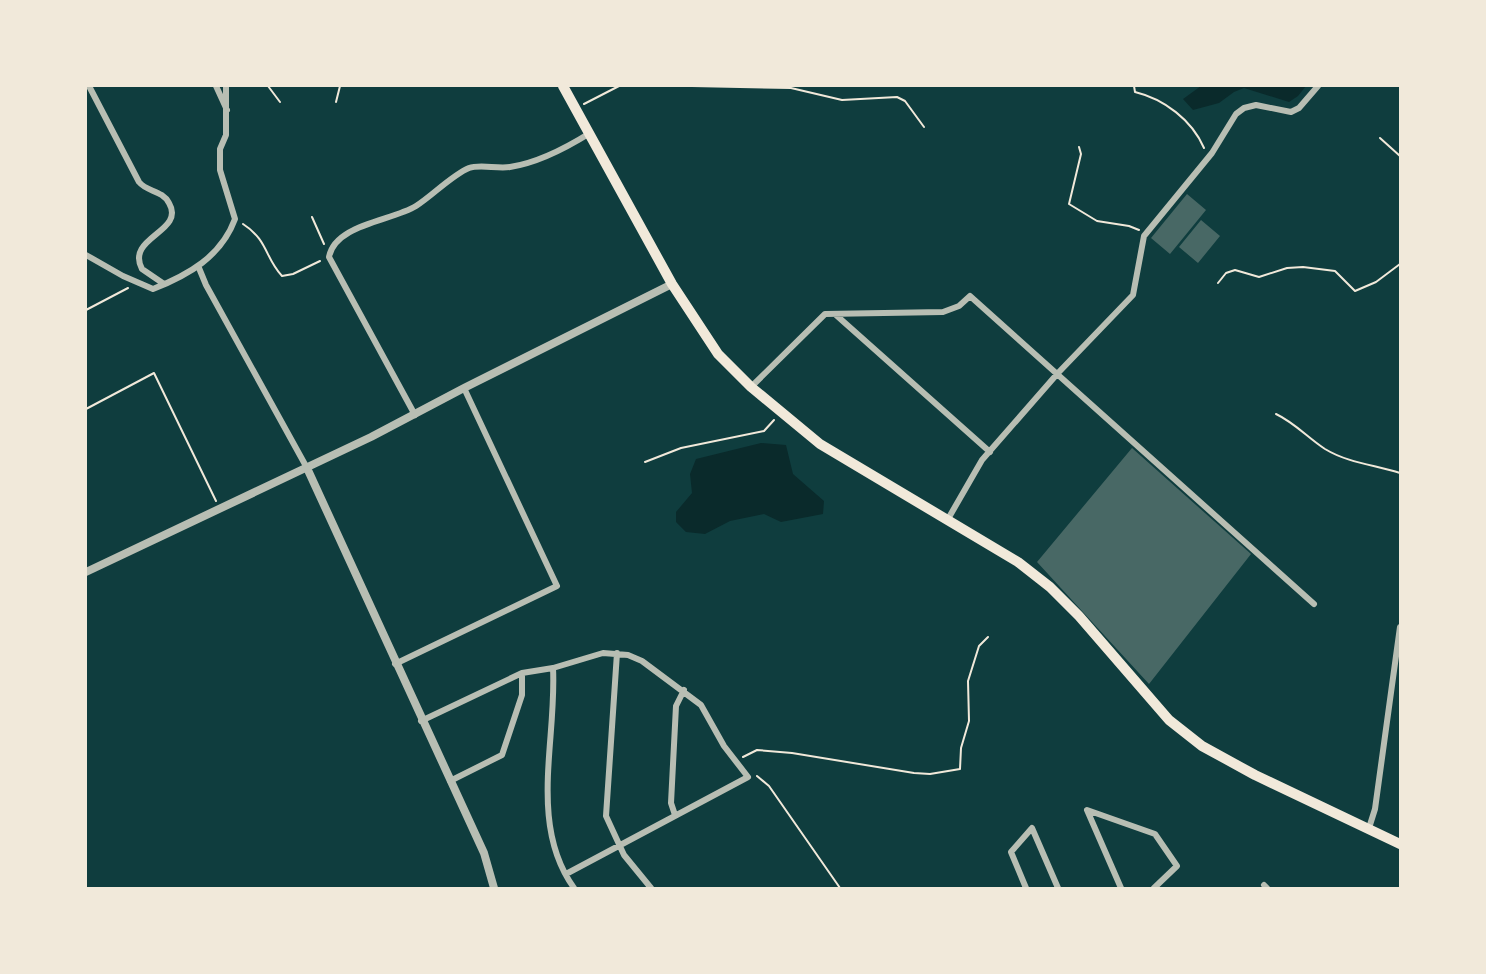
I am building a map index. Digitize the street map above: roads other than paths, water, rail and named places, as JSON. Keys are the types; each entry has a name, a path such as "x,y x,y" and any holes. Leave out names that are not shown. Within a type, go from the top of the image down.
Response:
{"highway":[{"path":"563,86 672,284 718,354 780,414 861,471 948,519 1018,562 1050,587 1169,720 1202,746 1255,776 1401,844"}],"street":[{"path":"89,86 139,182 144,188 164,195 171,207 170,219 166,226 143,244 138,255 142,269 164,284"},
{"path":"216,86 227,110"},
{"path":"86,255 134,282 153,289 199,268 227,236 235,219 220,170 220,149 226,135 226,86"},
{"path":"948,519 990,452 1058,373 1133,295 1144,236 1212,153 1228,125 1244,108 1256,105 1291,112 1299,108 1318,86"},
{"path":"415,416 329,257 331,248 345,236 367,224 414,207 469,168 511,167 570,146 590,133"},
{"path":"199,268 206,285 307,468 395,665 484,853 494,888"},
{"path":"86,572 415,416 464,388 672,284"},
{"path":"751,387 825,314 943,312 959,306 970,296 1314,604"},
{"path":"836,315 990,452"},
{"path":"395,665 557,586 464,388"},
{"path":"1369,828 1375,809 1401,627"},
{"path":"421,721 522,673 553,668 603,653 617,653 642,661 684,690 701,705 736,762 748,777 618,844 566,874"},
{"path":"617,653 606,816 618,844 651,888"},
{"path":"553,668 554,689 546,803 560,863 574,888"},
{"path":"450,781 502,754 522,695 522,673"},
{"path":"675,815 670,803 676,706 684,690"},
{"path":"1121,888 1087,810 1155,834 1178,866 1154,888"},
{"path":"1026,888 1011,852 1032,828 1058,888"}],"water":[{"path":"1201,86 1306,86 1289,102 1244,88 1219,103 1193,110 1183,99"},
{"path":"761,443 786,445 793,474 824,501 823,514 781,522 764,514 730,521 705,534 686,532 676,522 676,512 692,493 690,474 696,459"}]}
